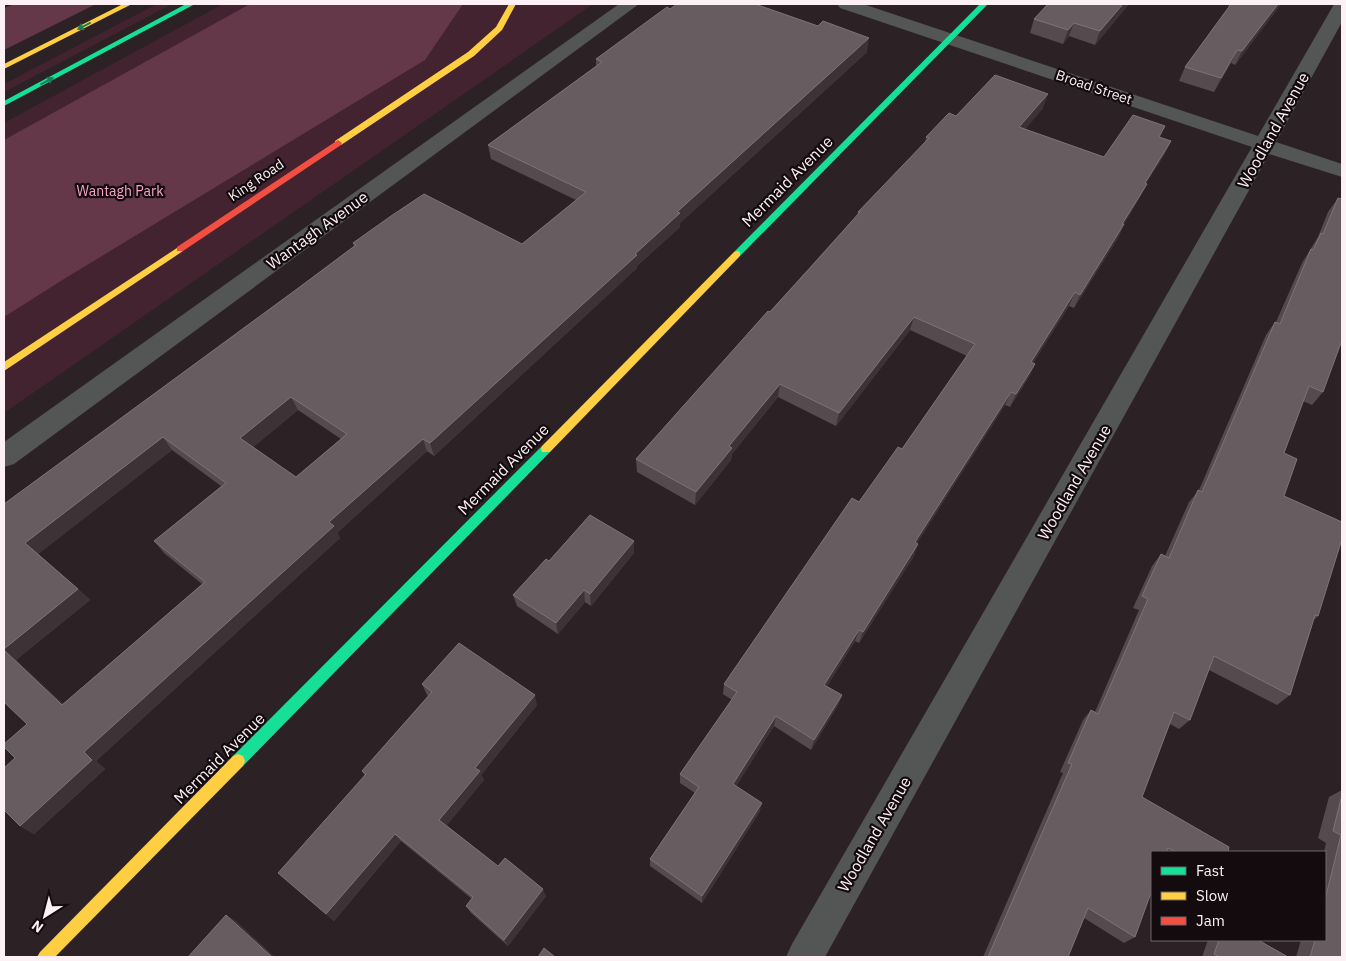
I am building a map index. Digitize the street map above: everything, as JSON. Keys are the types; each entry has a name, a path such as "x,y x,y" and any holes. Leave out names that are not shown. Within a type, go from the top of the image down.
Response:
{"main road":[{"path":"4,67 128,4"},
{"path":"4,104 191,4"},
{"name":"King Road","path":"4,367 471,54 499,28 512,4"},
{"name":"Mermaid Avenue","path":"45,957 984,4"}],"street":[{"name":"Wantagh Avenue","path":"4,456 630,4"},
{"name":"Broad Street","path":"846,4 1342,170"},
{"name":"Woodland Avenue","path":"805,957 1342,6"}],"green space":[{"path":"15,4 96,4 4,50 4,8"},
{"path":"157,4 172,4 4,92 4,84"},
{"name":"Wantagh Park","path":"223,4 593,4 4,413 4,123"},
{"path":"250,4 463,4 425,60 4,317 4,140"}],"building":[{"path":"677,4 755,4 818,26 823,21 869,38 677,212 680,213 635,254 637,255 430,443 423,439 329,522 334,526 84,752 92,760 20,826 4,810 4,768 15,758 4,747 4,744 27,724 4,702 4,650 62,705 205,582 154,541 226,483 163,437 25,543 78,589 4,649 4,504 356,245 353,243 424,194 522,244 586,192 488,145 602,62 596,59 667,7 670,9","holes":["291,397 347,434 296,477 240,438"]},
{"path":"1048,4 1123,4 1100,31 1074,23 1068,30 1034,19"},
{"path":"1231,4 1278,4 1242,51 1237,50 1221,78 1185,67"},
{"path":"995,75 1048,94 1019,127 1104,157 1133,115 1165,126 1159,137 1171,141 1122,224 1124,224 1080,295 1075,292 1031,362 1035,364 1016,394 1011,392 915,542 918,544 863,632 859,630 824,685 842,695 814,740 776,716 733,784 762,803 702,896 650,859 699,787 680,774 737,692 724,684 852,498 859,502 898,447 902,449 975,344 914,317 839,413 780,384 729,446 732,448 696,492 636,459 768,311 770,312 860,212 858,212 929,138 926,137 949,113 956,116"},
{"path":"1338,198 1342,199 1342,340 1323,392 1309,386 1284,453 1297,459 1284,496 1342,522 1342,539 1318,616 1315,615 1290,695 1214,656 1190,720 1174,712 1142,797 1229,847 1228,851 1174,851 1168,848 1166,851 1151,851 1151,893 1135,937 1088,908 1068,957 988,957 1072,764 1068,763 1091,710 1098,714 1148,599 1142,596 1161,554 1169,558 1198,490 1202,492 1275,322 1280,324 1311,249 1313,250 1321,233 1323,234"},
{"path":"590,515 634,541 590,594 584,590 556,623 513,595 546,559 549,561"},
{"path":"459,643 535,695 475,768 480,771 439,820 498,866 505,858 543,889 504,940 466,906 473,897 395,834 326,914 278,873 366,774 362,771 432,692 422,684"},
{"path":"1342,795 1342,957 1310,957 1315,941 1326,941 1326,896 1341,835 1333,831"},
{"path":"226,915 272,957 188,957"},
{"path":"1219,941 1260,941 1288,957 1219,957 1214,954"},
{"path":"544,948 555,957 538,957"}],"traffic: fast":[{"path":"4,104 191,4"},
{"path":"737,254 984,4"},
{"path":"238,761 546,449"}],"traffic: slow":[{"path":"4,67 128,4"},
{"path":"338,143 471,54 499,28 512,4"},
{"path":"4,367 180,249"},
{"path":"546,449 737,254"},
{"path":"45,957 238,761"}],"traffic: jam":[{"path":"180,249 338,143"}]}
